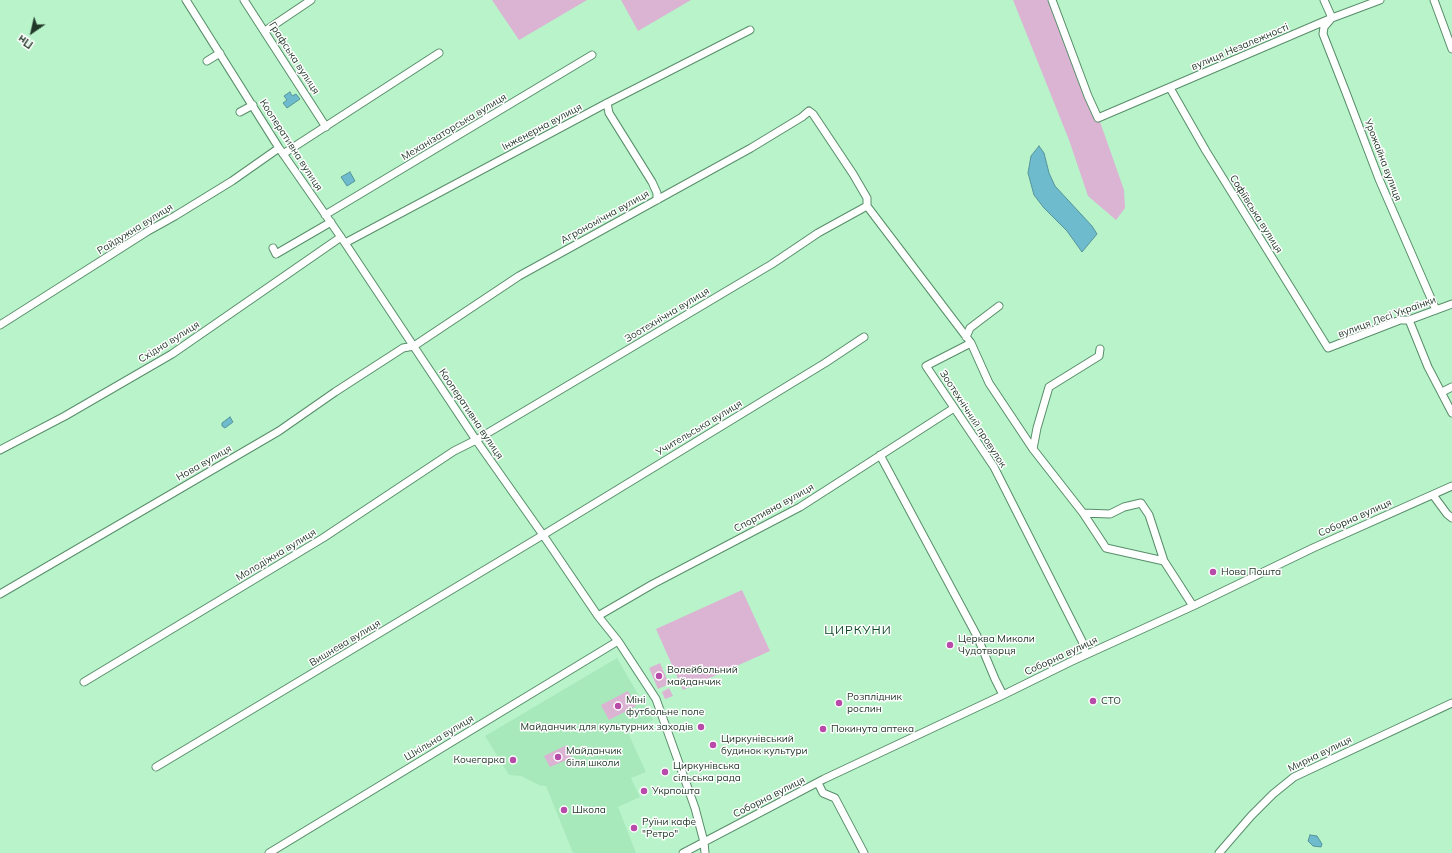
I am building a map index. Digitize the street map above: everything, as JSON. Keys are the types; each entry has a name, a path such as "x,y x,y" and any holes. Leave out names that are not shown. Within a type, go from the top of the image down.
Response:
{"street":[{"name":"Кооперативна вулиця","path":"186,0 281,151 331,222 476,440 598,616 618,641 656,699 693,801 704,842 705,853"},
{"name":"Графська вулиця","path":"244,0 326,127"},
{"path":"265,32 311,0"},
{"name":"вулиця Незалежності","path":"1052,0 1098,118 1332,18 1380,0"},
{"path":"1324,0 1332,18"},
{"path":"1434,0 1452,49"},
{"name":"Урожайна вулиця","path":"1332,18 1324,27 1323,34 1379,179 1436,310"},
{"name":"Інженерна вулиця","path":"343,240 750,30"},
{"path":"206,61 220,53"},
{"path":"281,151 326,127 439,53"},
{"name":"Механізаторська вулиця","path":"326,215 592,55"},
{"name":"Софіївська вулиця","path":"1170,88 1206,151 1328,348"},
{"path":"607,103 609,113 652,182 657,193 657,200"},
{"path":"240,112 253,105"},
{"name":"Агрономічна вулиця","path":"414,346 519,276 751,148 802,117 809,111 814,114 853,174 867,198 868,206"},
{"name":"Райдужна вулиця","path":"0,325 148,231 281,151"},
{"path":"868,206 969,340 989,383 1033,449 1083,513 1106,548 1164,561"},
{"name":"Зоотехнічна вулиця","path":"476,440 772,264 818,233 868,206"},
{"path":"273,248 276,254 331,222"},
{"name":"Східна вулиця","path":"0,450 65,416 172,354 343,240"},
{"name":"вулиця Лесі Українки","path":"1328,348 1400,320 1409,320 1452,304"},
{"path":"969,340 970,328 999,306"},
{"path":"1409,320 1428,367 1452,413"},
{"name":"Учительська вулиця","path":"543,535 825,363 864,337"},
{"name":"Зоотехнічний провулок","path":"969,340 926,366 994,466 1082,641 1086,654"},
{"name":"Нова вулиця","path":"0,594 279,430 403,348 414,346"},
{"path":"1033,449 1037,428 1049,387 1099,356 1100,349"},
{"path":"1442,392 1452,387"},
{"name":"Спортивна вулиця","path":"598,616 653,584 800,507 954,408"},
{"name":"Молодіжна вулиця","path":"84,682 323,538 454,451 476,440"},
{"path":"880,455 977,636 1003,695"},
{"name":"Соборна вулиця","path":"683,853 818,782 1003,695 1086,654 1193,606 1313,548 1452,486"},
{"path":"1433,495 1447,514 1452,518"},
{"path":"1083,513 1110,514 1124,507 1141,503 1149,515 1164,561 1193,606"},
{"name":"Вишнева вулиця","path":"156,767 543,535"},
{"name":"Шкільна вулиця","path":"269,853 618,641"},
{"name":"Мирна вулиця","path":"1219,853 1251,816 1273,794 1294,777 1452,703"},
{"path":"818,782 822,793 835,798 864,853"}],"shaded area":[{"path":"492,0 587,0 519,40"},
{"path":"621,0 691,0 638,31"},
{"path":"1013,0 1053,0 1098,116 1124,190 1125,208 1116,220 1088,196 1069,140"},
{"path":"742,590 770,651 683,690 656,629"},
{"path":"617,658 653,720 628,733 646,772 631,778 640,797 618,807 636,853 573,853 546,786 541,786 521,776 509,775 485,736"},
{"name":"Волейбольний майданчик","path":"660,663 669,684 658,689 649,668"},
{"path":"669,688 673,696 665,699 662,692"},
{"name":"Міні футбольне поле","path":"628,691 636,706 609,720 601,705"},
{"name":"Майданчик біля школи","path":"567,745 572,758 550,767 544,756"}],"water":[{"path":"290,92 292,96 296,94 300,99 287,108 283,103 287,100 284,96"},
{"path":"1039,146 1044,153 1049,173 1055,186 1092,226 1097,234 1082,252 1067,231 1044,208 1034,195 1028,173 1031,156"},
{"path":"350,172 355,181 347,186 341,177"},
{"path":"230,417 233,422 225,428 222,426 222,423"},
{"path":"1310,835 1317,836 1322,844 1321,847 1313,846 1308,841"}],"place":[{"name":"Нова Пошта","path":"1213,572"},
{"name":"Церква Миколи Чудотворця","path":"950,645"},
{"name":"Волейбольний майданчик","path":"659,676"},
{"name":"СТО","path":"1093,701"},
{"name":"Розплідник рослин","path":"839,703"},
{"name":"Міні футбольне поле","path":"618,706"},
{"name":"Майданчик для культурних заходів","path":"701,727"},
{"name":"Покинута аптека","path":"823,729"},
{"name":"Циркунівський будинок культури","path":"713,745"},
{"name":"Майданчик біля школи","path":"558,757"},
{"name":"Кочегарка","path":"513,760"},
{"name":"Циркунівська сільська рада","path":"665,772"},
{"name":"Укрпошта","path":"644,791"},
{"name":"Школа","path":"564,810"},
{"name":"Руїни кафе \"Ретро\"","path":"634,828"}],"district":[{"name":"ЦИРКУНИ","path":"858,630"}]}
